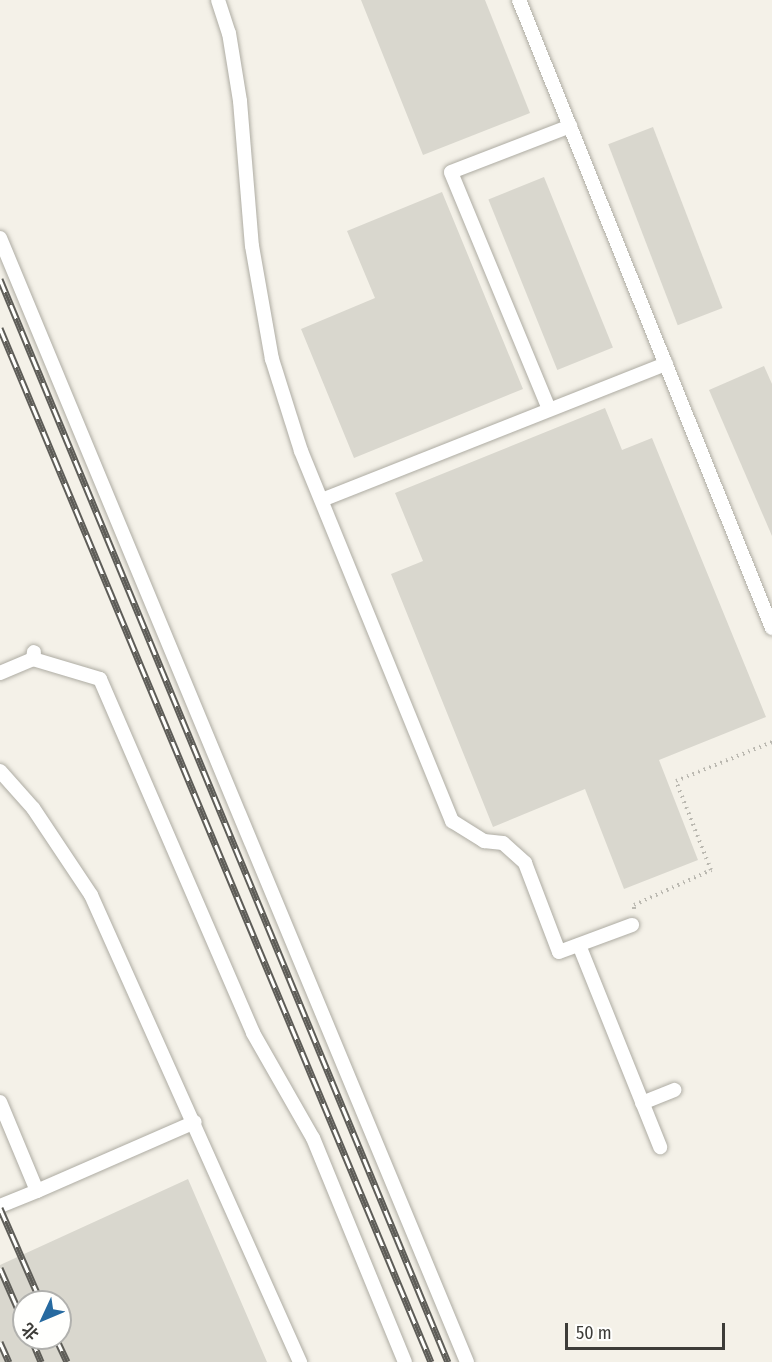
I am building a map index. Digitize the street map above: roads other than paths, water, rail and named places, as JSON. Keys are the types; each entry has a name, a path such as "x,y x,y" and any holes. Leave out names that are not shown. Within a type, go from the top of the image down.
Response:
{"lane":[{"path":"219,0 229,33 240,101 252,246 272,359 302,451 452,821 484,841 503,843 525,863 559,952 632,925"},
{"path":"519,0 772,628"},
{"path":"549,409 451,172 570,126"},
{"path":"0,238 467,1362"},
{"path":"322,500 666,363"},
{"path":"0,673 34,655 100,679 253,1033 313,1138 405,1362"},
{"path":"0,771 33,808 91,895 195,1122 300,1362"},
{"path":"579,945 660,1147"},
{"path":"642,1103 674,1090"},
{"path":"0,1102 37,1191"},
{"path":"0,1206 195,1122"}],"railway":[{"path":"0,279 448,1362"},
{"path":"0,328 431,1362"},
{"path":"0,1208 36,1290"},
{"path":"0,1268 12,1296"},
{"path":"0,1342 9,1362"},
{"path":"36,1350 41,1362"},
{"path":"62,1350 67,1362"}]}
